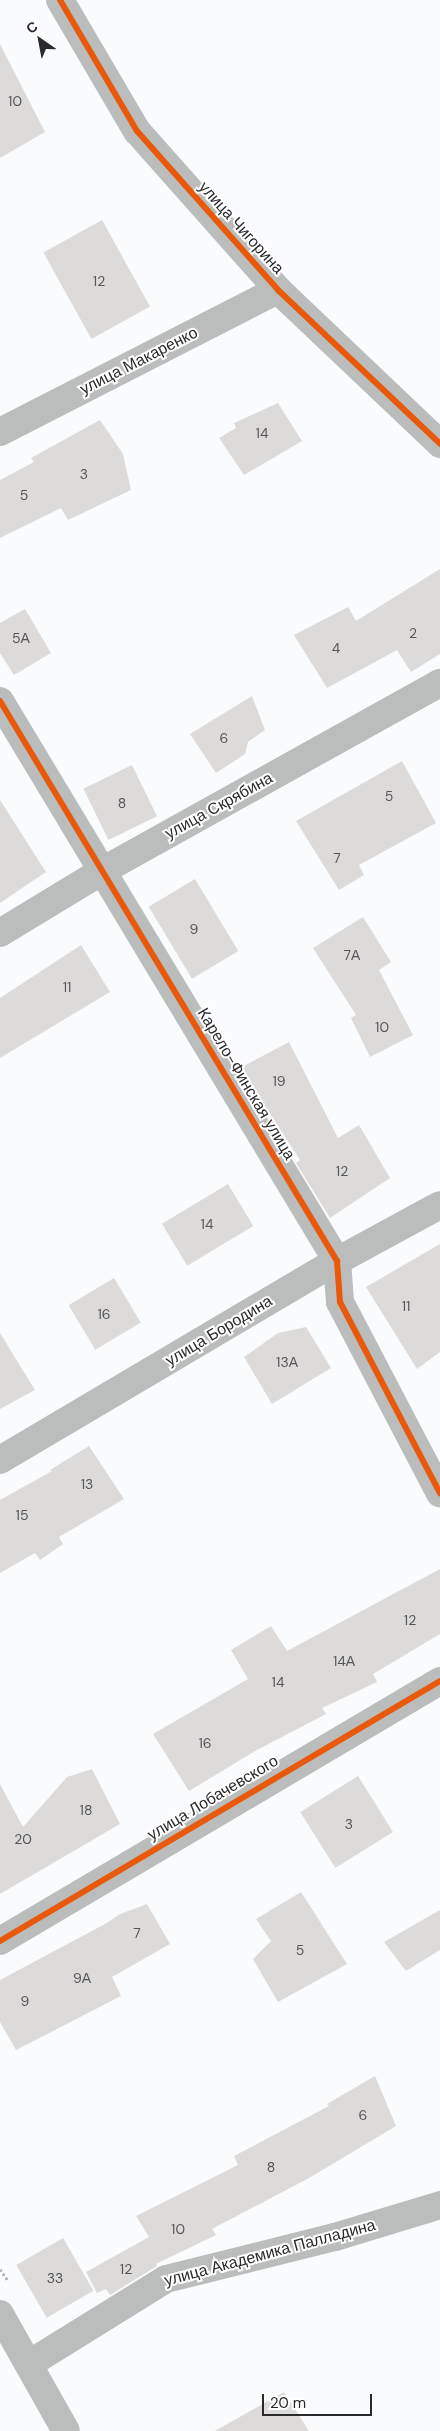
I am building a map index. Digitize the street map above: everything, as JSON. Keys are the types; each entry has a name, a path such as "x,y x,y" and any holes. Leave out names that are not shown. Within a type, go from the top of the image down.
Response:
{"street":[{"name":"улица Чигорина","path":"60,0 137,131 278,290 440,444"},
{"name":"улица Макаренко","path":"0,432 278,290"},
{"name":"улица Скрябина","path":"0,933 102,871 440,683"},
{"name":"Карело-Финская улица","path":"0,701 337,1261 340,1302 440,1493"},
{"name":"улица Бородина","path":"0,1460 337,1261 440,1204"},
{"name":"улица Лобачевского","path":"0,1941 440,1681"},
{"name":"улица Академика Палладина","path":"29,2364 166,2279 335,2237 440,2205"},
{"path":"0,2314 29,2364 59,2428"}],"building":[{"path":"0,44 45,132 0,158"},
{"path":"102,220 150,307 91,339 43,252"},
{"path":"278,403 302,441 244,475 219,438 236,428 234,423"},
{"path":"100,420 123,454 131,490 68,520 61,508 0,538 0,480 34,462 31,458"},
{"path":"440,569 440,654 411,672 397,650 327,688 294,635 348,607 356,621"},
{"path":"25,609 51,653 14,675 0,653 0,623"},
{"path":"252,696 265,730 248,742 245,754 216,773 190,734"},
{"path":"402,761 436,823 359,865 364,875 339,890 296,821"},
{"path":"132,765 157,816 108,840 83,789"},
{"path":"0,800 46,872 0,903"},
{"path":"195,879 238,951 192,979 149,907"},
{"path":"363,917 391,962 379,970 413,1035 370,1057 351,1018 356,1015 313,948"},
{"path":"81,945 110,992 0,1058 0,998"},
{"path":"289,1042 338,1138 359,1125 390,1178 330,1218 296,1163 300,1160 240,1068"},
{"path":"228,1184 253,1226 187,1266 162,1224"},
{"path":"440,1244 440,1352 417,1369 366,1287"},
{"path":"114,1278 141,1323 95,1350 69,1305"},
{"path":"306,1327 331,1368 272,1404 244,1357 278,1333"},
{"path":"0,1333 35,1390 0,1409"},
{"path":"89,1446 124,1499 59,1537 63,1544 40,1560 35,1553 0,1573 0,1500 52,1471 50,1470"},
{"path":"440,1569 440,1634 373,1674 377,1682 322,1708 326,1714 257,1750 189,1791 153,1734 248,1679 231,1650 271,1626 287,1651"},
{"path":"92,1769 120,1824 0,1894 0,1784 23,1827 67,1777"},
{"path":"358,1776 393,1832 335,1868 300,1812"},
{"path":"301,1892 347,1964 278,2002 253,1959 271,1941 256,1919"},
{"path":"147,1904 170,1944 112,1977 121,1996 16,2050 0,2022 0,1980 105,1924 120,1914"},
{"path":"440,1910 440,1950 406,1971 384,1942"},
{"path":"375,2076 396,2126 309,2178 212,2229 216,2235 156,2264 157,2266 110,2295 106,2289 97,2293 86,2272 149,2237 136,2216 238,2165 234,2156 329,2106 327,2104"},
{"path":"63,2238 94,2291 47,2318 16,2265"},
{"path":"284,2392 309,2431 215,2431"}],"cycle path":[{"path":"60,0 137,131 278,290 440,444"},
{"path":"0,701 337,1261 340,1302 440,1493"},
{"path":"0,1941 440,1681"}]}
